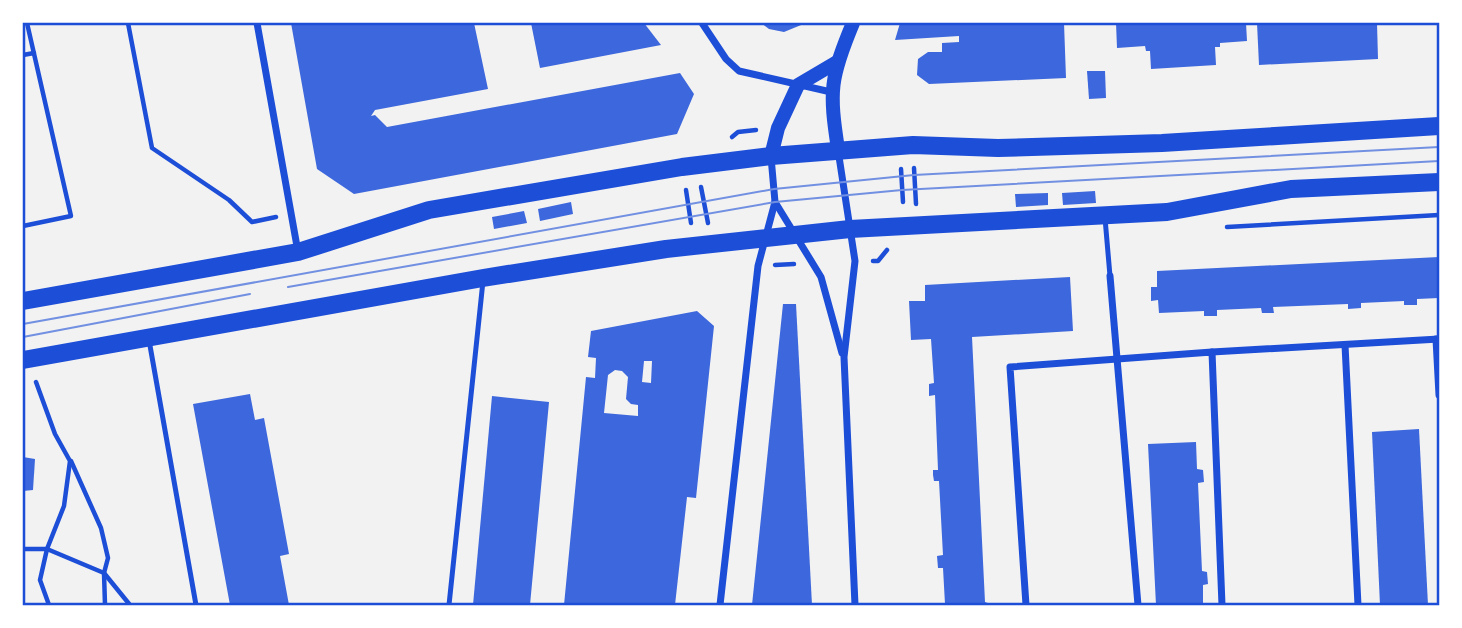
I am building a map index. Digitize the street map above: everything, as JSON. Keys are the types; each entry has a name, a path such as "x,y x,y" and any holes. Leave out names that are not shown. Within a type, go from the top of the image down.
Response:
{"main road":[{"path":"838,149 831,92 836,62 853,23"},
{"path":"771,156 778,128 798,85 836,62"},
{"path":"23,301 298,252 429,210 771,156 899,146 998,148 1162,143 1439,126"},
{"path":"23,360 483,278 712,244 850,229 911,219 1167,212 1291,189 1439,182"}],"street":[{"path":"257,23 298,252"},
{"path":"702,23 726,59 739,71 831,92"},
{"path":"838,149 855,261 844,357 855,605"},
{"path":"720,605 764,238 775,202 771,156"},
{"path":"775,202 821,277 844,357"},
{"path":"1110,276 1139,605"},
{"path":"1026,605 1010,367 1438,339 1439,395"},
{"path":"1345,345 1358,605"},
{"path":"1212,352 1222,605"}],"lane":[{"path":"1105,215 1110,276"},
{"path":"449,605 483,278"},
{"path":"149,337 196,605"}],"path":[{"path":"23,226 71,216 27,23"},
{"path":"128,23 152,148 229,200 252,222 281,217"},
{"path":"23,55 34,53"},
{"path":"899,146 911,219"},
{"path":"911,219 913,158"},
{"path":"697,166 712,244"},
{"path":"684,179 693,234"},
{"path":"771,265 803,264"},
{"path":"36,382 55,434 101,528 108,558 104,573 105,605"},
{"path":"49,605 40,580 47,549 64,506 70,461"},
{"path":"23,549 47,549 104,573 130,605"}],"building":[{"path":"291,23 474,23 488,89 375,110 371,116 375,115 387,127 680,73 694,94 677,134 354,194 317,169"},
{"path":"531,23 644,23 661,45 540,68"},
{"path":"761,23 806,23 784,32 769,29"},
{"path":"900,23 1064,23 1066,78 929,84 917,75 918,59 928,52 942,52 942,43 959,42 959,36 895,40"},
{"path":"1116,23 1246,23 1247,41 1220,43 1220,47 1215,47 1216,65 1151,69 1150,51 1146,51 1145,46 1117,48"},
{"path":"1257,23 1377,23 1378,59 1259,65"},
{"path":"1087,71 1105,71 1106,98 1089,99"},
{"path":"1095,191 1096,203 1063,205 1062,193"},
{"path":"1048,193 1048,205 1016,207 1015,194"},
{"path":"571,202 573,214 540,221 538,209"},
{"path":"524,211 527,223 494,229 492,217"},
{"path":"1439,257 1439,298 1417,299 1417,305 1404,305 1404,301 1361,303 1361,308 1348,309 1348,304 1273,307 1274,313 1262,313 1261,308 1217,310 1217,316 1204,316 1204,311 1159,313 1158,300 1151,301 1151,287 1157,287 1157,271"},
{"path":"1070,277 1073,331 972,337 985,602 993,605 945,604 943,568 938,568 937,556 943,555 939,481 934,481 933,475 933,470 938,470 935,395 929,396 929,384 934,383 931,339 911,340 909,301 925,301 925,285"},
{"path":"783,304 796,304 812,605 752,605"},
{"path":"697,311 714,326 696,498 687,497 675,605 564,605 586,377 595,378 596,358 588,357 591,331","holes":["644,361 652,361 651,383 642,382","615,370 622,371 628,377 626,399 631,404 638,405 638,416 604,413 608,375"]},
{"path":"250,394 255,420 264,418 289,554 280,556 289,605 230,605 193,404"},
{"path":"492,396 549,402 530,605 473,605"},
{"path":"1419,429 1428,605 1380,605 1372,432"},
{"path":"1196,442 1197,469 1203,470 1204,482 1198,483 1202,571 1207,572 1208,584 1203,585 1203,605 1156,605 1148,444"},
{"path":"23,457 35,459 33,490 23,491"}],"tram line":[{"path":"23,324 774,189 914,175 1439,147"},
{"path":"288,287 775,202 902,190 1439,161"},
{"path":"23,337 250,294"}]}
